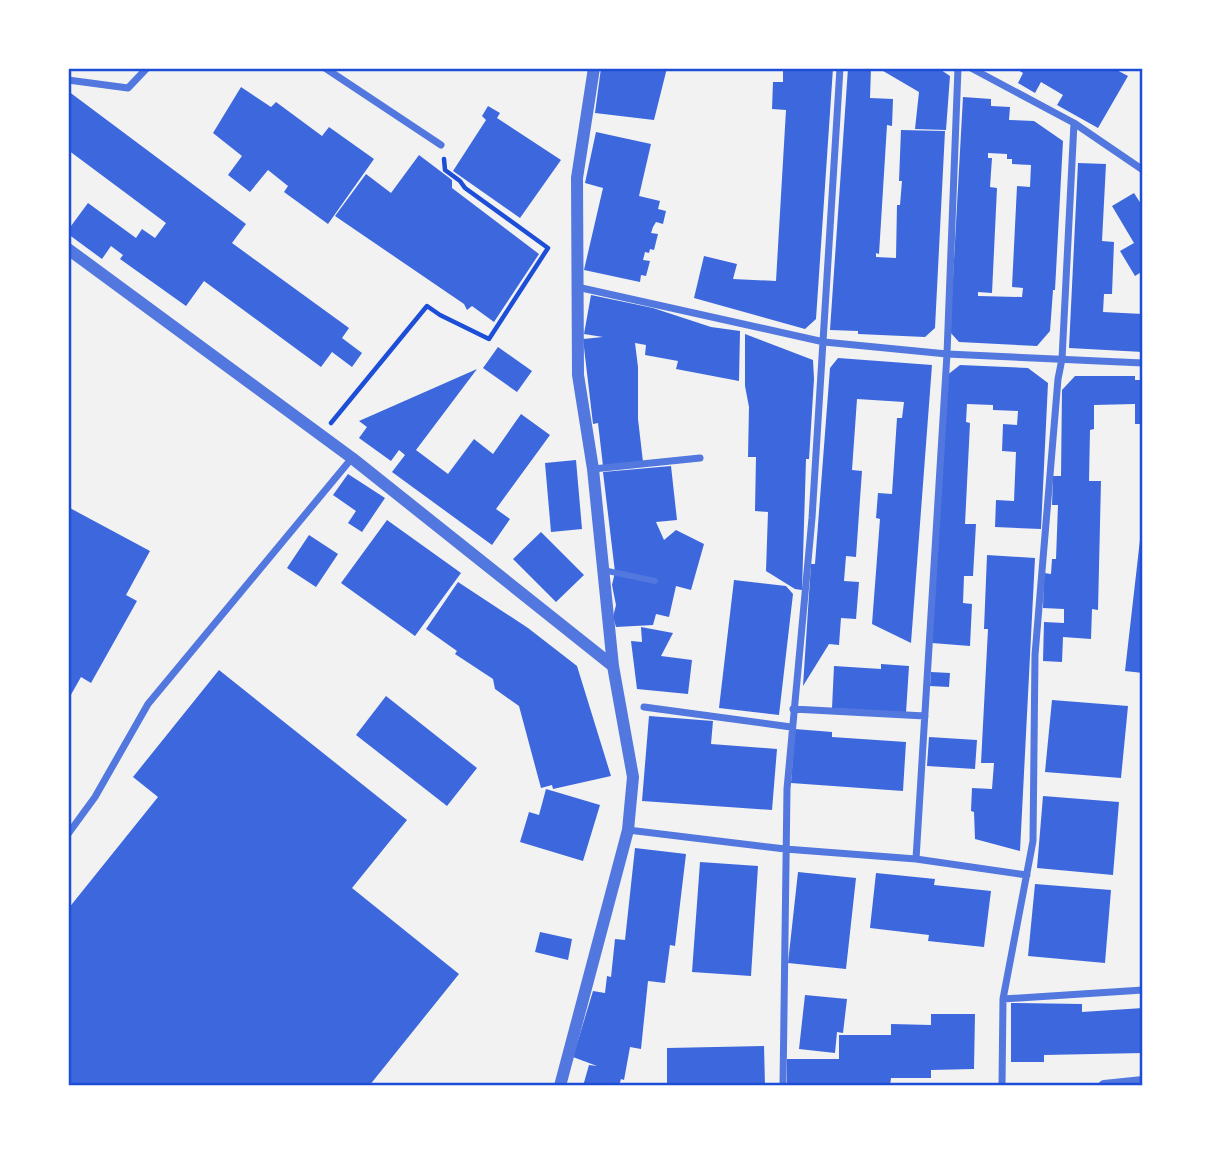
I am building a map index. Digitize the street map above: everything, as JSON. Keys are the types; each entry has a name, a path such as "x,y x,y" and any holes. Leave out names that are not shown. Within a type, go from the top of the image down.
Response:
{"street":[{"path":"68,80 128,88 147,68"},
{"path":"325,68 441,145"},
{"path":"560,1086 628,830 633,777 613,666 593,470 578,375 577,178 594,68"},
{"path":"782,1086 785,849 791,727 812,518 839,68"},
{"path":"916,859 947,354 958,68"},
{"path":"971,68 1074,123 1143,170"},
{"path":"1002,1086 1003,999 1033,841 1035,655 1058,379 1062,359 1074,123"},
{"path":"68,249 352,458 613,666"},
{"path":"578,288 824,342 947,354 1143,363"},
{"path":"68,834 95,797 148,704 352,458"},
{"path":"593,470 700,458"},
{"path":"603,570 655,581"},
{"path":"644,707 791,727"},
{"path":"793,709 925,716"},
{"path":"628,830 785,849 916,859 1027,875"},
{"path":"1003,999 1143,990"},
{"path":"1104,1086 1143,1083"}],"path":[{"path":"321,435 427,306 489,339 548,248 465,188 445,170 441,145"}],"building":[{"path":"601,68 667,68 654,120 595,113"},
{"path":"783,68 833,68 816,319 805,329 694,298 704,256 737,264 733,279 776,281 786,110 772,109 773,82 783,82"},
{"path":"848,68 871,68 870,98 893,99 892,126 887,125 879,254 876,253 876,257 896,258 897,205 900,205 902,181 899,181 901,130 945,131 935,328 925,337 830,330"},
{"path":"878,68 938,68 950,76 946,130 915,129 919,92"},
{"path":"1015,68 1113,68 1128,76 1098,128 1057,105 1063,95 1041,82 1035,93 1018,83 1023,73"},
{"path":"241,87 271,107 276,102 322,136 329,127 374,159 328,224 284,192 288,186 268,170 250,192 228,175 242,156 213,133"},
{"path":"68,91 246,224 232,243 349,328 342,338 362,353 352,367 332,352 321,367 204,281 186,306 120,259 123,255 111,246 102,259 68,234 68,230 88,203 136,238 142,229 155,238 166,223 68,150"},
{"path":"963,97 991,99 991,106 1010,107 1009,120 1034,121 1063,141 1055,290 1050,331 1037,346 959,342 950,332","holes":["988,153 1007,154 1007,159 1012,159 1012,164 1031,165 1030,187 1017,186 1012,287 1023,288 1022,297 978,296 978,292 992,293 997,188 990,187 992,158 988,158"]},
{"path":"488,106 500,113 497,118 561,160 520,218 453,171 486,120 482,116"},
{"path":"596,132 651,144 639,196 660,201 658,209 666,211 663,224 656,222 653,227 651,233 658,234 654,250 645,252 643,260 650,261 646,276 641,275 640,282 584,270 603,188 585,183"},
{"path":"419,155 452,180 452,188 539,254 494,322 472,306 467,310 464,304 335,216 366,174 391,193"},
{"path":"1078,163 1106,164 1102,241 1114,242 1112,294 1104,294 1103,312 1143,314 1143,352 1069,348"},
{"path":"1134,193 1143,207 1143,271 1135,276 1120,251 1134,243 1112,206"},
{"path":"591,295 653,308 711,327 740,331 739,381 676,369 678,361 645,355 646,345 635,343 638,419 643,462 603,466 598,423 593,424 583,339 603,337 584,334"},
{"path":"745,334 813,360 809,459 806,459 802,590 795,589 766,571 768,512 755,511 756,457 748,457 749,407 745,386"},
{"path":"498,347 532,371 517,392 483,368"},
{"path":"838,358 932,365 911,643 872,624 880,519 876,518 878,493 892,494 897,418 902,418 904,402 857,399 852,470 862,471 856,557 846,556 844,581 859,582 856,619 841,618 839,645 829,644 803,686 811,564 815,564 830,368"},
{"path":"960,365 1028,368 1048,383 1041,529 995,527 996,500 1014,501 1016,452 1002,451 1003,424 1017,425 1018,411 993,410 993,405 967,404 966,422 970,423 965,524 976,524 973,576 964,576 963,603 972,604 970,646 932,643 946,376"},
{"path":"477,369 416,450 448,474 474,439 493,454 521,414 550,435 496,509 510,519 492,545 392,472 405,455 399,450 391,461 359,438 367,427 359,421"},
{"path":"1075,376 1135,376 1135,380 1143,380 1143,424 1135,424 1135,404 1094,405 1094,429 1090,430 1089,481 1101,481 1098,610 1092,609 1091,639 1063,637 1062,662 1043,661 1044,622 1064,623 1064,609 1043,608 1044,573 1051,574 1052,559 1056,559 1058,505 1052,505 1053,476 1061,476 1062,390"},
{"path":"576,460 582,529 551,532 545,463"},
{"path":"671,466 677,520 656,522 664,540 676,530 704,544 691,590 676,586 669,617 656,614 653,625 616,627 612,585 615,572 603,472"},
{"path":"348,474 385,498 362,532 348,523 356,511 333,495"},
{"path":"68,507 150,551 126,595 137,601 91,683 81,677 68,700"},
{"path":"387,520 461,573 415,636 341,583"},
{"path":"1143,531 1143,673 1125,671"},
{"path":"541,532 584,575 556,602 513,559"},
{"path":"309,535 338,554 316,587 287,568"},
{"path":"987,555 1035,558 1020,851 975,839 974,812 971,811 972,788 992,789 994,763 981,763 988,629 984,629"},
{"path":"734,580 786,586 793,594 779,715 719,708"},
{"path":"458,582 528,628 577,666 611,776 553,789 552,785 541,788 519,706 495,689 493,679 455,654 457,651 426,629"},
{"path":"641,627 673,633 661,656 692,660 688,694 637,689 631,641 642,642"},
{"path":"881,664 909,666 906,713 832,708 834,666 881,669"},
{"path":"219,670 407,820 352,888 459,974 369,1086 68,1086 68,909 158,797 133,777"},
{"path":"931,672 950,673 949,687 930,686"},
{"path":"386,696 477,768 447,806 356,735"},
{"path":"1052,700 1128,706 1121,778 1045,772"},
{"path":"649,716 713,721 711,744 777,749 772,810 642,801"},
{"path":"795,729 832,732 832,737 906,742 903,791 791,783"},
{"path":"929,737 977,740 975,769 927,766"},
{"path":"546,789 600,805 583,861 520,842 529,812 539,815"},
{"path":"1043,796 1119,802 1113,875 1037,868"},
{"path":"635,848 686,854 675,946 670,945 665,983 648,981 641,1049 630,1047 624,1080 621,1079 619,1086 583,1086 589,1065 597,1066 573,1057 593,991 605,993 607,976 611,977 615,939 625,940"},
{"path":"700,862 758,866 751,976 692,972"},
{"path":"798,872 856,878 846,969 788,963"},
{"path":"876,873 935,879 934,885 991,891 984,947 928,941 929,935 870,928"},
{"path":"1035,884 1111,890 1105,963 1028,956"},
{"path":"540,932 572,939 568,960 535,952"},
{"path":"805,995 847,999 843,1033 837,1032 835,1053 799,1049"},
{"path":"1011,1003 1082,1004 1082,1012 1143,1008 1143,1053 1044,1055 1044,1062 1011,1062"},
{"path":"931,1014 975,1014 974,1069 931,1070 931,1078 891,1078 890,1086 787,1086 787,1059 839,1059 839,1035 891,1035 891,1024 931,1025"},
{"path":"764,1046 765,1086 667,1086 667,1048"}]}
